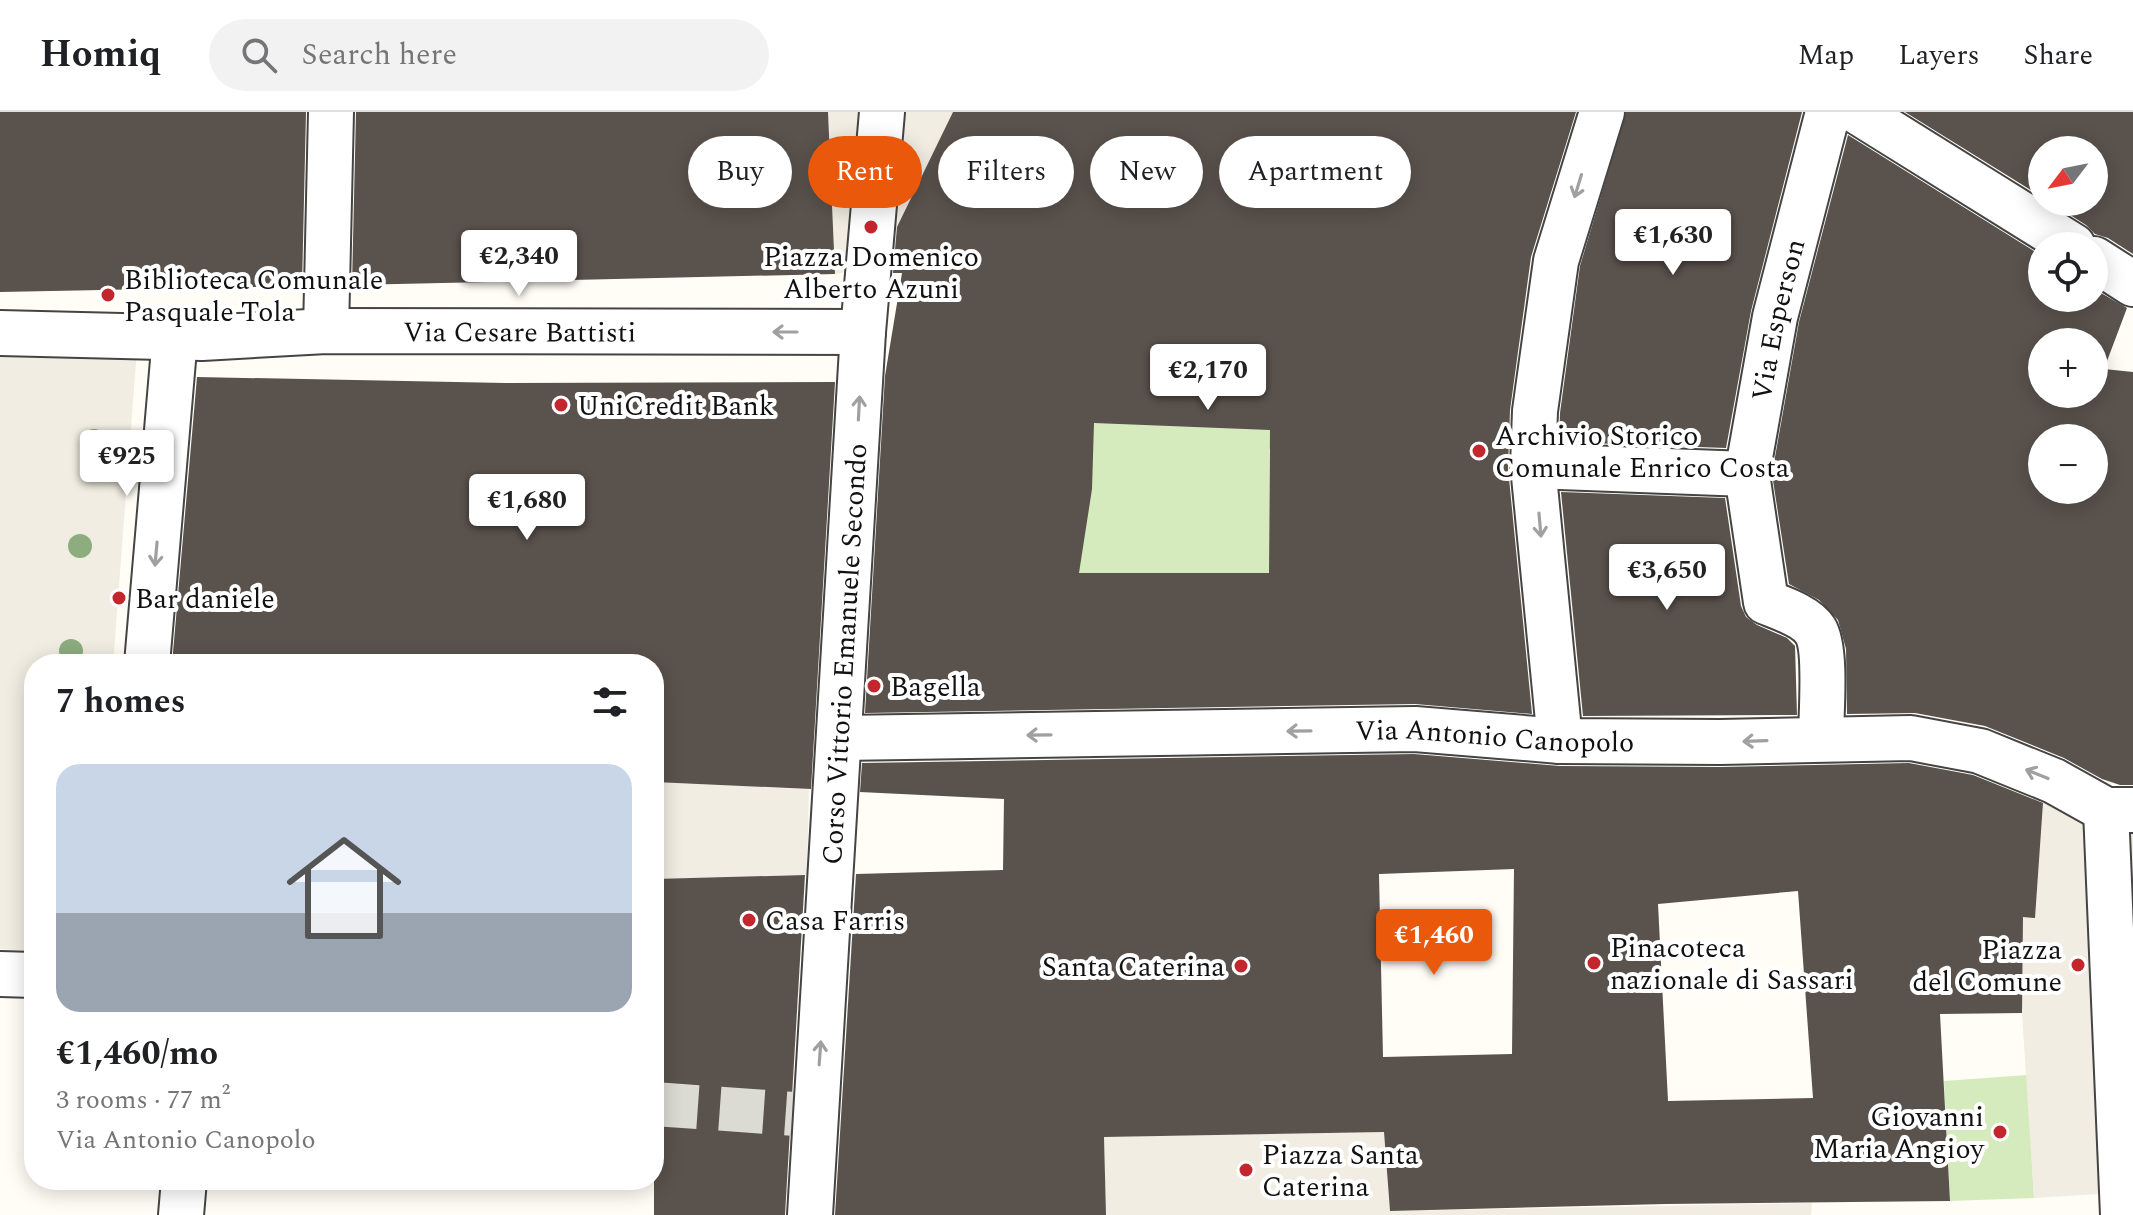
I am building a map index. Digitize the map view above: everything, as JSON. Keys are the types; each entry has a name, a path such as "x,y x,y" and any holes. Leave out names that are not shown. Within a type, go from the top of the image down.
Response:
{"street":[{"path":"326,331 331,112"},
{"path":"1560,741 1533,466 1535,411 1556,261 1602,112"},
{"name":"Via Esperson","path":"1821,739 1821,650 1815,630 1791,612 1766,602 1747,474 1775,317 1828,112"},
{"path":"1858,112 2051,232"},
{"path":"863,332 883,113"},
{"path":"2108,268 2133,284"},
{"name":"Via Cesare Battisti","path":"0,333 175,337 326,331 863,332"},
{"name":"Corso Vittorio Emanuele Secondo","path":"810,1215 805,1115 841,738 863,332"},
{"path":"148,654 175,337"},
{"path":"1533,466 1747,474"},
{"name":"Via Antonio Canopolo","path":"841,738 1415,729 1560,741 1911,738 1980,751 2120,810"},
{"path":"2120,810 2123,1215"},
{"path":"0,974 24,975"},
{"path":"181,1215 183,1190"}],"green space":[{"path":"1082,411 1279,430 1269,450 1269,573 1073,573"},
{"path":"2027,1075 2034,1198 1950,1201 1944,1081"}],"shaded area":[{"path":"828,112 953,112 941,136 938,136 938,143 922,176 922,136 829,136"},
{"path":"832,208 913,208 903,265 835,274"},
{"path":"0,313 138,336 114,654 24,654 24,951 0,949"},
{"path":"664,782 809,789 807,875 664,879"},
{"name":"Piazza del Comune","path":"2044,789 2133,812 2133,1192 2034,1198 2022,1013 2023,917 2035,917"},
{"name":"Piazza Santa Caterina","path":"1384,1132 1390,1211 1812,1203 1811,1215 1106,1215 1104,1137"}],"building":[{"path":"0,112 306,112 302,286 0,292"},
{"path":"356,112 828,112 829,136 808,136 808,208 832,208 835,274 352,285"},
{"path":"953,112 1576,112 1531,257 1510,410 1508,468 1532,714 1415,704 865,713 885,376 902,273 893,273 897,227 906,208 922,208 922,176 938,143 938,208 1074,208 1074,136 941,136","holes":["1094,423 1270,430 1269,573 1079,573 1092,489"]},
{"path":"1626,112 1802,112 1751,311 1726,448 1559,442 1560,413 1580,266"},
{"path":"1905,112 2133,112 2133,254 2108,238 2108,232 2093,232 2072,216 2108,216 2108,136 2028,136 2028,188"},
{"path":"1848,135 2028,247 2028,312 2108,312 2108,297 2127,308 2108,358 2108,328 2028,328 2028,408 2108,408 2108,369 2133,372 2133,785 2120,785 2102,779 2064,758 1985,726 1915,713 1847,714 1846,649 1838,620 1819,600 1789,584 1772,474 1799,322"},
{"path":"197,377 505,383 835,382 811,789 664,782 664,654 173,654"},
{"path":"1561,492 1725,498 1741,606 1746,617 1787,638 1795,646 1797,715 1583,716"},
{"path":"1414,754 1560,766 1909,763 1973,775 2043,803 2035,918 2023,917 2022,1013 1940,1014 1950,1201 1390,1211 1384,1132 1104,1137 1106,1215 835,1215 856,874 1003,870 1004,799 860,792 862,763","holes":["1514,869 1512,1054 1383,1057 1379,874","1798,891 1813,1098 1668,1101 1658,904"]},
{"path":"805,875 785,1215 654,1215 654,1190 664,1190 664,879"}],"tunnel":[{"path":"664,1105 795,1114"}],"place":[{"name":"Piazza Domenico Alberto Azuni","path":"871,227"},
{"name":"Biblioteca Comunale Pasquale Tola","path":"108,295"},
{"name":"UniCredit Bank","path":"561,405"},
{"name":"Archivio Storico Comunale Enrico Costa","path":"1479,451"},
{"name":"Bar daniele","path":"119,598"},
{"name":"Bagella","path":"874,686"},
{"name":"Casa Farris","path":"749,920"},
{"name":"Pinacoteca nazionale di Sassari","path":"1594,963"},
{"name":"Piazza del Comune","path":"2078,965"},
{"name":"Santa Caterina","path":"1241,966"},
{"name":"Giovanni Maria Angioy","path":"2000,1132"},
{"name":"Piazza Santa Caterina","path":"1246,1170"}]}
